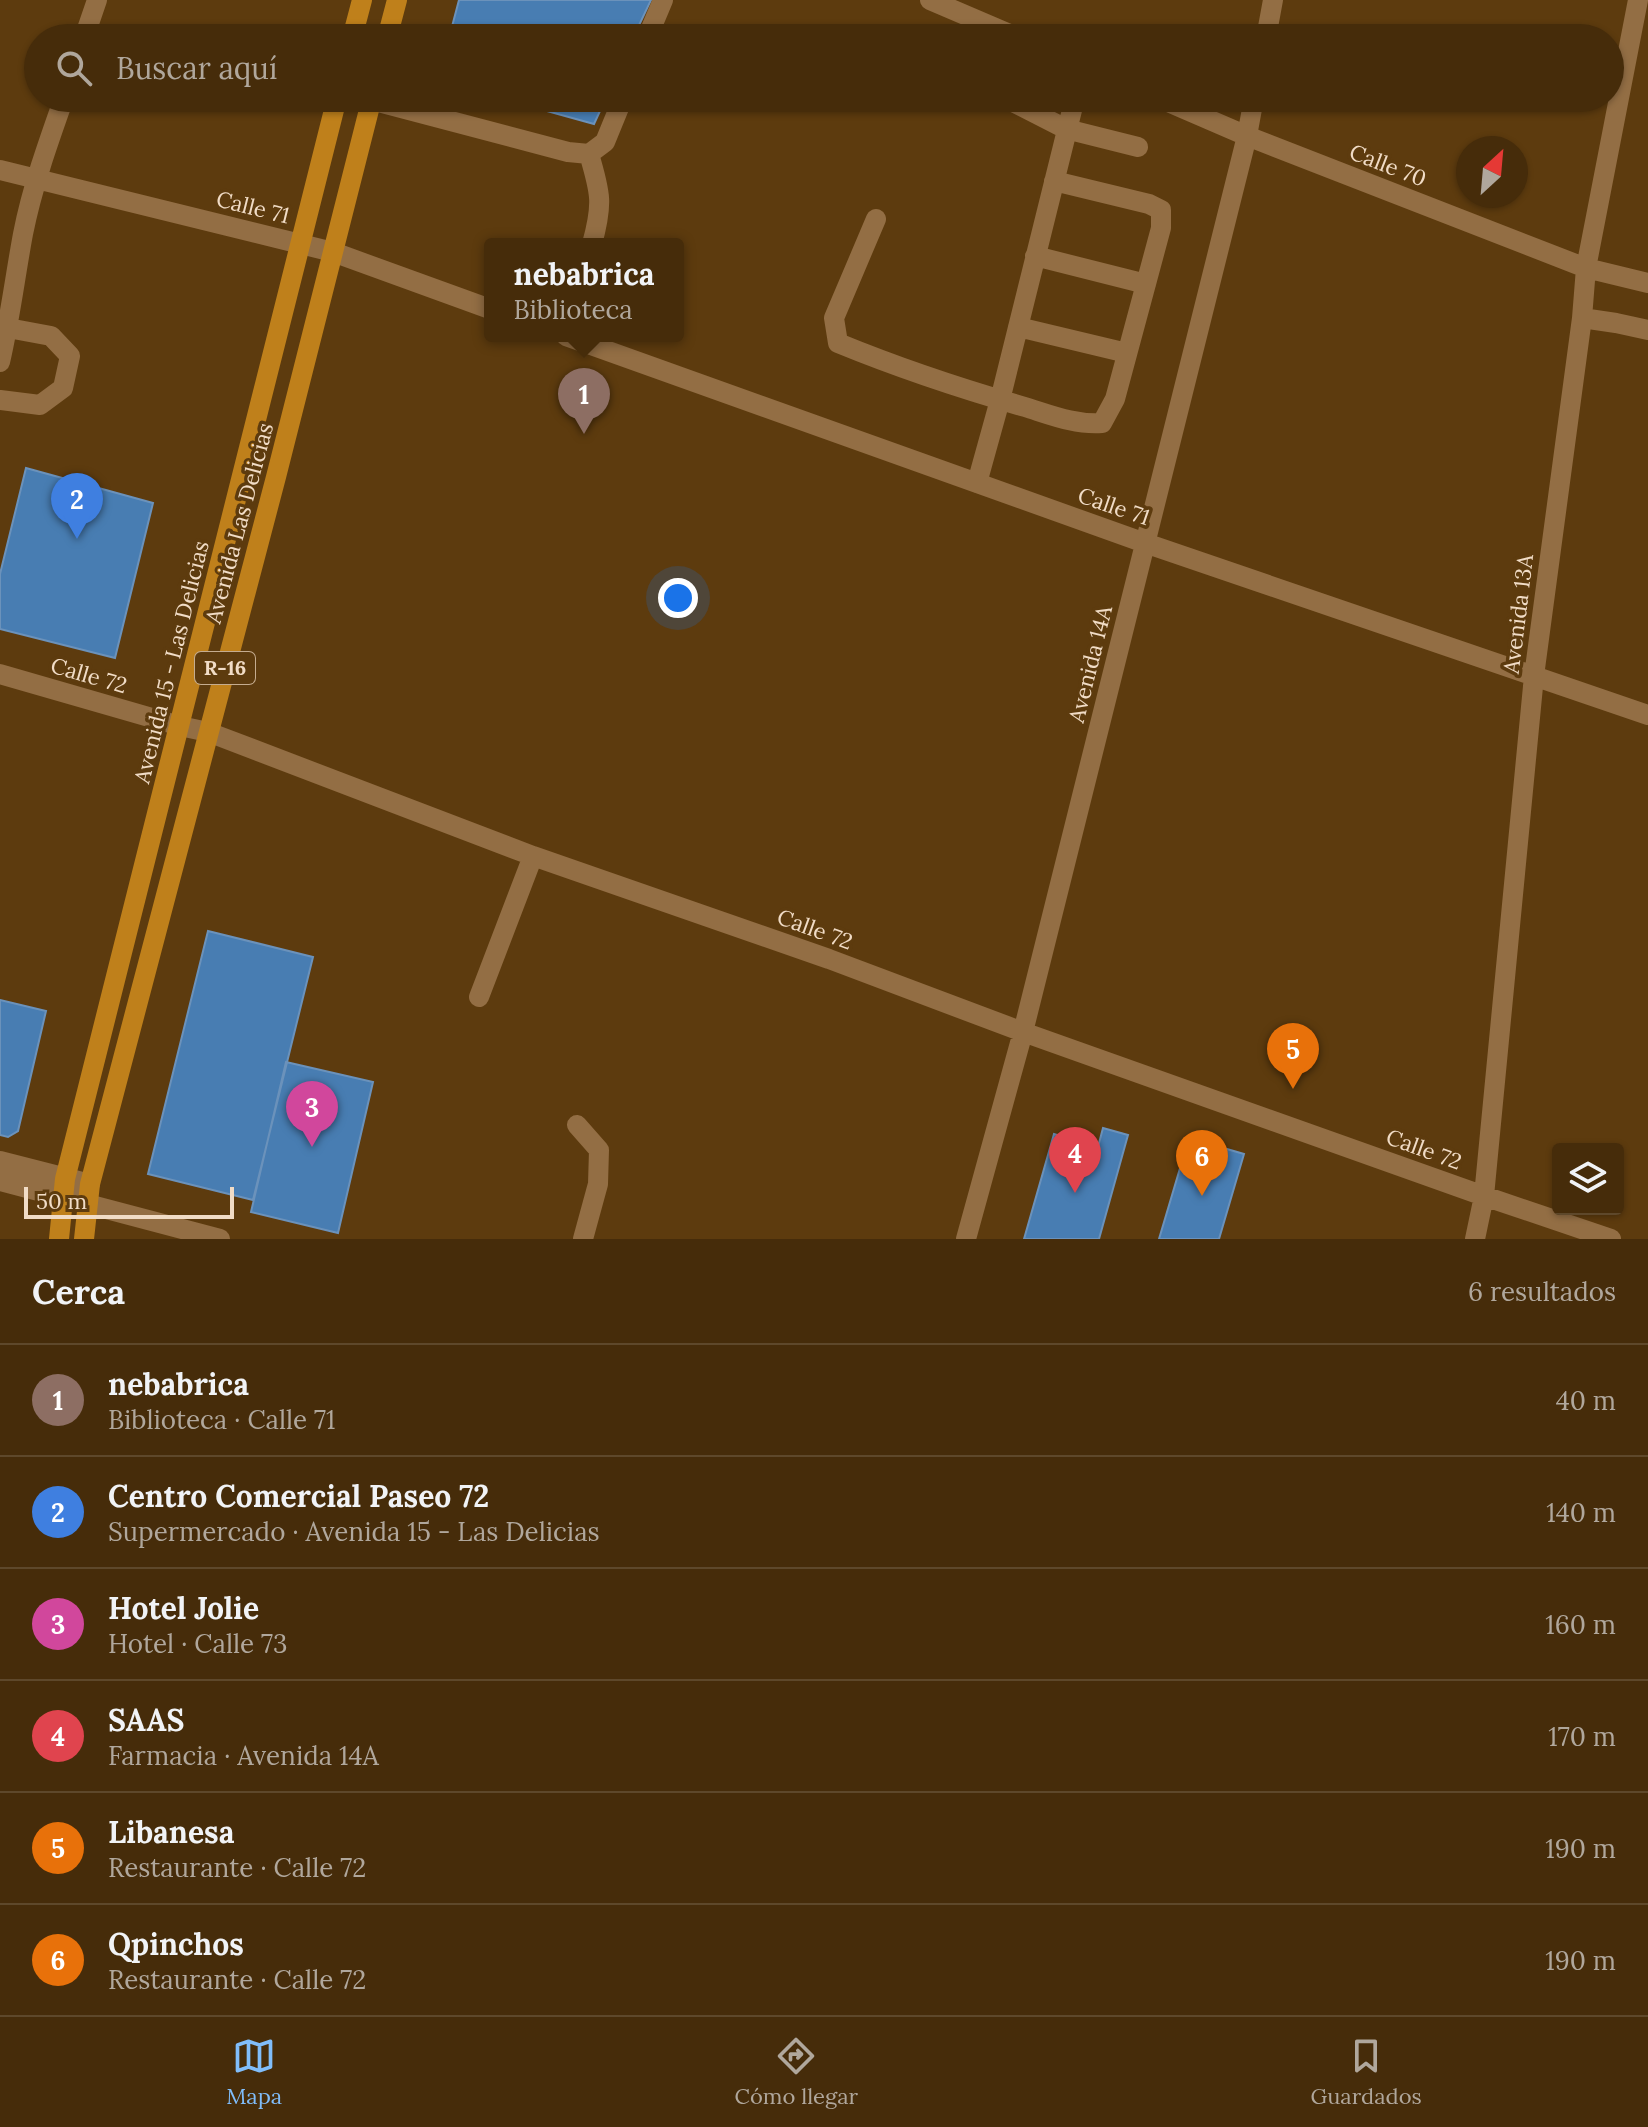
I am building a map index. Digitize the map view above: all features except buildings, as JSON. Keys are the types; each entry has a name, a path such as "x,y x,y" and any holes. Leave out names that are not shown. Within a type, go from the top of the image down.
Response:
{"main road":[{"path":"356,24 362,0"},
{"path":"391,24 397,0"},
{"name":"Avenida 15 - Las Delicias","path":"59,1239 64,1189 333,112"},
{"name":"Avenida Las Delicias","path":"84,1239 89,1194 369,112"}],"street":[{"path":"89,24 97,0"},
{"path":"653,24 663,0"},
{"path":"930,0 986,24"},
{"path":"1269,24 1273,0"},
{"name":"Avenida 13A","path":"1624,72 1638,0"},
{"path":"0,362 24,232 37,179 59,112"},
{"path":"420,112 568,152 589,154 605,142 617,112"},
{"path":"1033,112 1066,129 1138,147"},
{"path":"977,483 1071,112"},
{"name":"Calle 70","path":"1191,112 1586,268 1648,283"},
{"name":"Avenida 14A","path":"966,1239 1023,1032 1251,112"},
{"name":"Avenida 13A","path":"1475,1239 1484,1196 1534,676 1586,268 1616,112"},
{"path":"589,154 599,188 600,214 594,238"},
{"name":"Calle 71","path":"0,170 333,252 484,307"},
{"path":"876,219 834,318 838,343 1000,400 1085,425 1102,423 1115,399 1161,228 1161,210 1149,204 1054,181"},
{"path":"1035,256 1146,284"},
{"path":"1582,318 1648,330"},
{"path":"1018,327 1127,353"},
{"path":"0,400 40,405 63,388 70,356 51,336 8,328"},
{"name":"Calle 71","path":"583,342 1145,543 1648,715"},
{"name":"Calle 72","path":"0,674 208,732 533,856 1611,1239"},
{"path":"479,997 533,856"},
{"path":"577,1125 599,1150 598,1184 583,1239"},
{"path":"0,1161 64,1189"},
{"path":"0,1181 89,1194 220,1239"}],"place":[{"name":"nebabrica","path":"584,434"},
{"name":"Centro Comercial Paseo 72","path":"77,539"},
{"name":"Libanesa","path":"1293,1089"},
{"name":"Hotel Jolie","path":"312,1147"},
{"name":"SAAS","path":"1075,1193"},
{"name":"Qpinchos","path":"1202,1196"}]}
